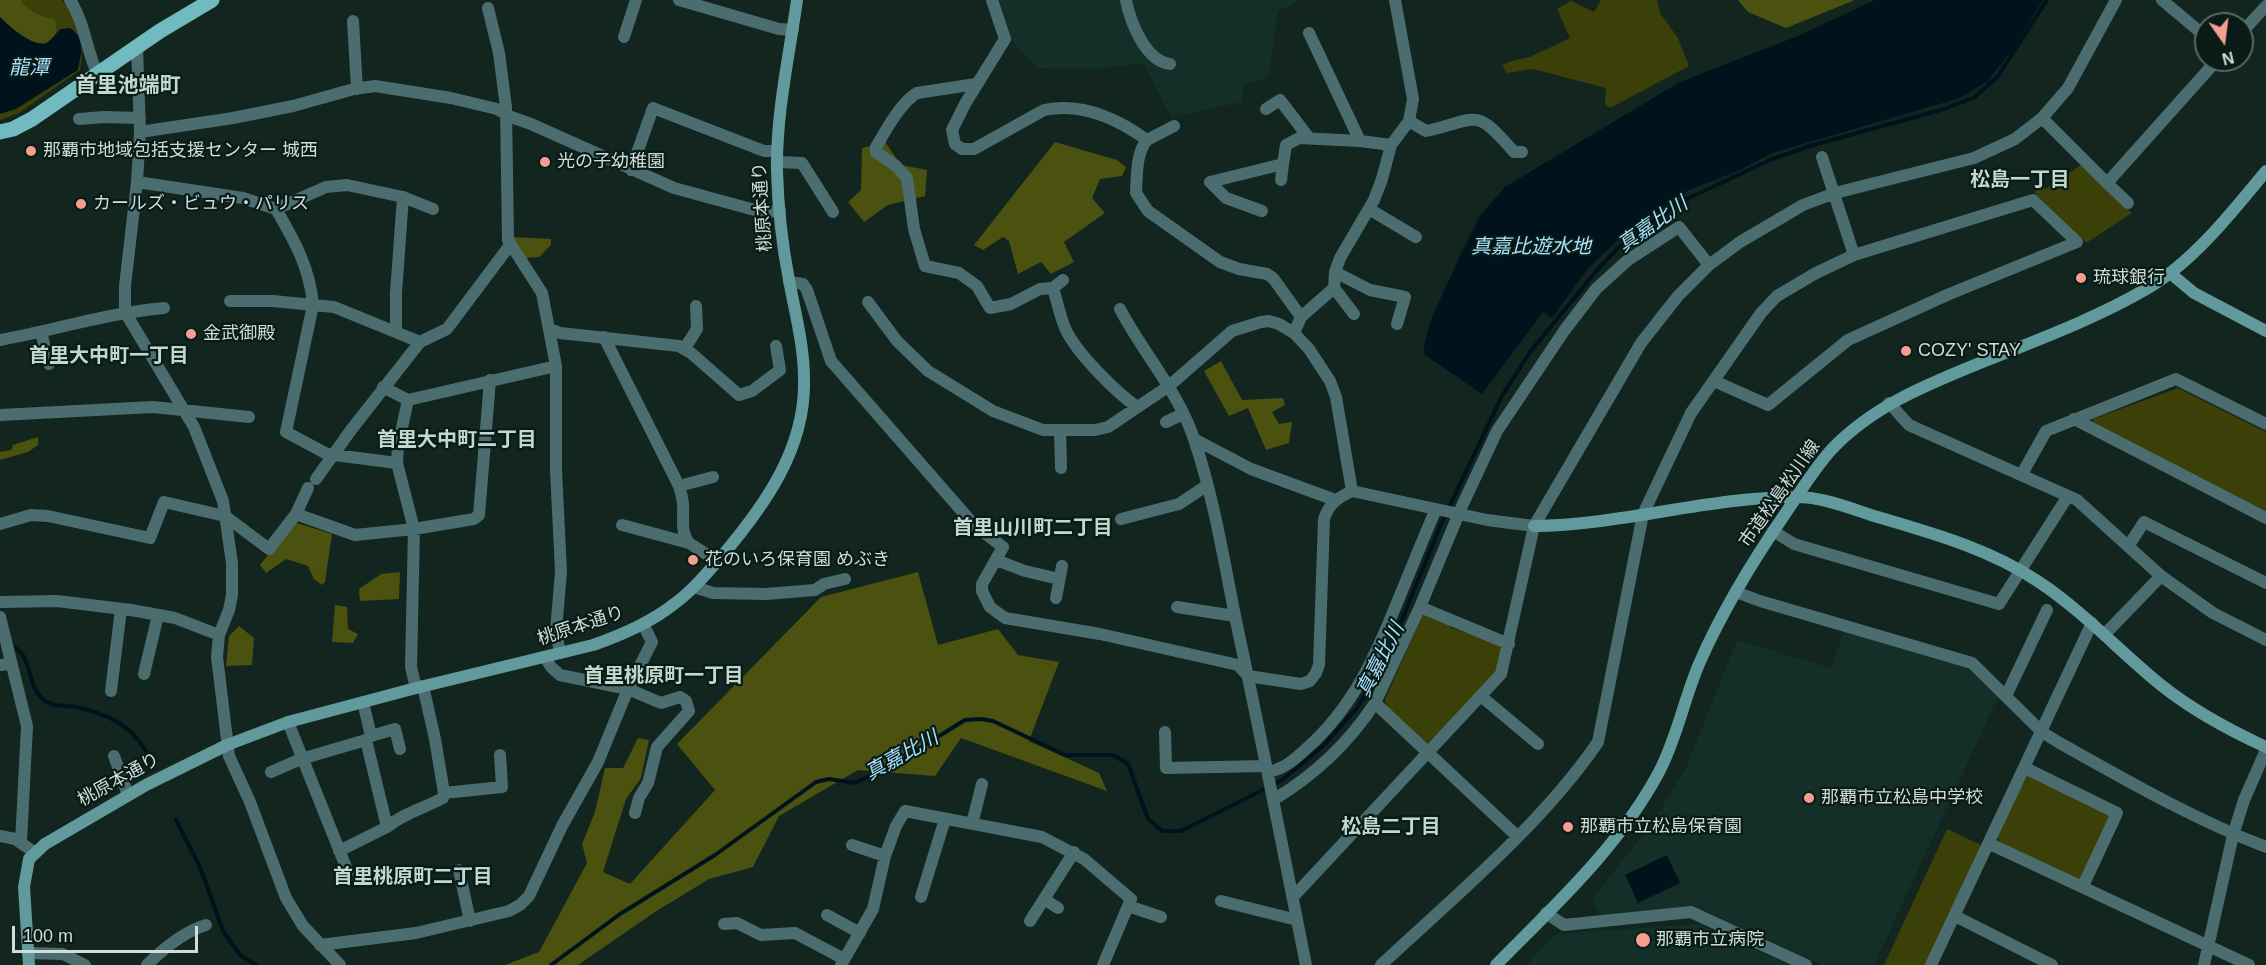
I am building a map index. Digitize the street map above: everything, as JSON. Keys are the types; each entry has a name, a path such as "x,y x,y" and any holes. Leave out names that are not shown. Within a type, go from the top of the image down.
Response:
{"main road":[{"path":"0,132 14,129 32,119 183,15 212,0"}],"street":[{"path":"70,0 81,22 89,55 98,75"},
{"path":"624,37 636,0"},
{"path":"679,0 769,27 793,30"},
{"name":"桃原本通り","path":"34,852 58,835 129,795 227,745 288,722 610,639 643,624 674,604 694,587 744,529 773,485 797,436 804,396 804,372 780,211 777,157 781,104 797,0"},
{"path":"993,0 1005,39 976,84 952,130 956,144 962,149 974,149 1044,110 1056,108 1074,108 1098,115 1129,127 1147,140"},
{"path":"1126,0 1131,22 1147,47 1159,61 1170,64"},
{"path":"1354,314 1334,288 1335,272 1340,258 1369,209 1382,179 1391,145 1409,121 1413,99 1395,0"},
{"path":"1293,897 1501,674 1534,526 1641,344 1678,296 1709,265 1740,242 1803,205 1834,193 1974,159 2014,140 2042,118 2068,88 2116,0"},
{"path":"2162,0 2194,27"},
{"path":"2254,19 2266,6"},
{"path":"488,8 499,53 506,113 508,240 542,294 556,366 556,470 561,572 556,631 560,653"},
{"path":"353,21 357,89"},
{"path":"1309,33 1360,141"},
{"path":"137,47 140,132 124,286 125,312 184,410 218,485 232,563 232,595 219,635 217,657 229,756 250,802 286,898 303,926 340,965"},
{"path":"2107,183 2206,72"},
{"path":"976,84 928,91 910,97 899,109 876,147 876,152 896,166 907,178 914,229 925,266 934,266 959,273 977,286 990,308 1011,304 1040,289 1053,288 1064,280"},
{"path":"140,132 177,128 293,106 357,89 385,87 497,108 674,188 762,212 780,211"},
{"path":"1266,109 1280,100 1309,138"},
{"path":"632,170 653,108 777,157 802,163 833,212"},
{"path":"78,119 140,118"},
{"path":"1409,121 1426,131 1469,118 1481,120 1493,128 1514,152 1522,152"},
{"path":"2042,118 2128,203"},
{"path":"1174,126 1147,140 1142,146 1136,192 1148,211 1220,262 1274,278 1301,317"},
{"path":"1281,180 1286,145 1299,138 1391,145"},
{"path":"1822,157 1854,255"},
{"path":"1262,210 1226,198 1210,182 1283,164"},
{"name":"市道松島松川線","path":"1496,965 1575,885 1608,847 1643,800 1661,769 1698,667 1736,592 1773,531 1833,448 1862,422 1889,403 2109,309 2152,286 2170,273 2215,230 2266,171"},
{"path":"136,182 243,198 276,208 335,185 347,185 403,197 433,209"},
{"path":"396,332 396,293 403,197"},
{"path":"1382,965 1518,837 1586,760 1598,742 1643,514 1691,413 1761,313 1777,296 1816,273 1854,255 2032,200 2077,242 1848,340 1768,405 1714,381"},
{"path":"276,208 303,257 312,289 313,305 286,432 327,454 397,463"},
{"path":"1369,209 1416,237"},
{"path":"1273,796 1303,782 1332,756 1361,724 1375,703 1420,607 1455,513 1497,431 1574,316 1596,288 1628,260 1679,227 1709,265"},
{"path":"0,524 31,514 150,538 164,502 225,516 269,549 296,514 312,484 383,387 420,342 447,329 510,245"},
{"path":"1335,272 1370,290 1406,297 1397,324"},
{"path":"2170,273 2194,293 2266,331"},
{"path":"789,282 803,284 807,290 831,361 975,526 1003,547 982,584 982,591 990,607 1005,618 1100,634 1238,665 1248,676 1301,684 1310,681 1316,673 1321,644 1324,519 1327,509 1335,500 1352,491 1437,510 1534,526 1561,525 1742,500 1816,498 1932,533 1984,552 2021,571 2064,599 2162,686 2199,712 2266,748 2244,800 2233,835 2204,965"},
{"path":"1053,288 1066,330 1079,349 1119,395 1137,407"},
{"path":"1294,333 1301,317 1334,288"},
{"path":"230,301 273,301 334,308 420,342"},
{"path":"868,302 897,341 928,370 993,411 1033,428 1060,430 1095,430 1108,427 1169,386 1232,331 1269,321 1294,333 1317,358 1333,389 1341,422 1352,491"},
{"path":"685,348 697,329 696,306"},
{"path":"0,340 125,312 164,308"},
{"path":"1120,309 1132,332 1169,386 1194,439 1248,676 1306,965"},
{"path":"550,329 560,333 672,344 685,348 739,395 752,391 780,370 776,346"},
{"path":"41,332 49,364"},
{"path":"604,337 679,486 683,505 682,528 689,543"},
{"path":"383,387 408,400 556,366"},
{"path":"2022,474 2046,431 2176,379 2266,424"},
{"path":"296,514 355,535 414,529 474,519 479,515 490,380"},
{"path":"339,851 387,827 400,816 443,798 444,793 435,739 411,667 414,529 397,463 398,446 408,400"},
{"path":"1889,403 1909,425 2077,500 2161,576 2213,613 2266,640"},
{"path":"0,415 153,407 249,417"},
{"path":"1166,422 1183,414"},
{"path":"2074,419 2266,518"},
{"path":"1060,430 1061,468"},
{"path":"1194,439 1251,469 1335,500"},
{"path":"679,486 713,477"},
{"path":"1121,519 1179,504 1206,486"},
{"path":"1773,531 1794,544 2000,604 2068,496"},
{"path":"1165,732 1166,768 1280,770 1310,746 1334,721 1354,694 1378,648 1437,510"},
{"path":"2129,545 2144,522 2265,579"},
{"path":"622,525 689,543 717,561"},
{"path":"996,560 1025,571 1059,579"},
{"path":"1056,598 1062,566"},
{"path":"2105,634 2161,576"},
{"path":"694,587 712,592 766,594 815,590 824,584 845,579"},
{"path":"1736,592 1972,663 2042,732 2172,806 2233,835 2266,847"},
{"path":"0,602 49,601 121,609 175,618 219,635"},
{"path":"1177,607 1235,616"},
{"path":"1420,607 1509,644"},
{"path":"111,691 121,609"},
{"path":"2006,696 2047,610"},
{"path":"144,674 158,615"},
{"path":"0,617 9,651 6,664 25,715 27,738 21,842"},
{"path":"1931,965 1990,844 2092,623"},
{"path":"320,945 416,933 509,911 520,905 529,896 562,826 598,762 628,689 652,642 643,624"},
{"path":"545,657 560,675 628,689 662,703 680,697 686,701 689,711 657,747 648,783 639,798 635,813"},
{"path":"1482,697 1538,744"},
{"path":"363,702 368,738 387,827"},
{"path":"1375,703 1518,837"},
{"path":"288,722 348,872"},
{"path":"271,772 301,759 395,729 400,749"},
{"path":"444,793 502,787 500,755"},
{"path":"114,756 129,795"},
{"path":"2025,768 2117,813 2083,886"},
{"path":"972,824 982,784"},
{"path":"724,924 737,923 761,935 795,933 842,962 873,909 885,856 896,826 906,811 1042,837 1074,852 1131,899 1103,965"},
{"path":"921,897 945,819"},
{"path":"0,836 21,842 34,852 27,864 24,881 28,959 63,954 85,965"},
{"path":"1990,844 2249,965"},
{"path":"852,845 885,856"},
{"path":"1030,921 1074,852"},
{"path":"459,870 470,921"},
{"path":"1044,899 1058,908"},
{"path":"1221,901 1297,920"},
{"path":"1128,906 1161,917"},
{"path":"1546,913 1564,925 1691,912 1806,965"},
{"path":"827,915 860,933"},
{"path":"1954,916 2052,965"},
{"path":"147,965 162,949 193,929 206,925"}],"shaded area":[{"path":"991,0 1301,0 1278,11 1269,77 1244,84 1242,102 1171,117 1144,63 1100,69 1039,68 1001,30"},
{"name":"那覇市立松島中学校","path":"1844,631 1968,667 1998,697 1874,965 1823,965 1693,906 1600,916 1592,899 1650,826 1685,770 1737,640 1831,668"},
{"name":"那覇市立病院","path":"1698,924 1790,965 1527,965 1555,934"}],"green space":[{"name":"龍潭","path":"0,0 62,0 77,25 82,50 80,70 19,113 0,120"},
{"path":"0,0 22,0 21,2 32,11 55,20 57,38 43,46 28,42 0,18"},
{"path":"1601,0 1657,0 1660,13 1678,38 1689,66 1610,108 1605,104 1606,88 1533,69 1507,73 1502,65 1530,57 1570,38 1557,9 1571,1 1594,12"},
{"path":"1738,0 1855,0 1786,28 1748,12"},
{"path":"885,142 901,165 927,170 925,196 888,205 864,222 848,202 861,190 862,148"},
{"path":"1055,142 1117,160 1126,167 1122,176 1100,179 1092,198 1105,213 1064,242 1074,262 1051,274 1041,262 1018,274 1009,241 1003,237 983,250 974,245"},
{"path":"2081,165 2132,213 2086,243 2034,192 2041,185 2045,189"},
{"path":"514,237 551,239 551,245 539,257 526,258 514,241"},
{"path":"1221,361 1242,400 1283,398 1285,405 1272,412 1279,424 1292,422 1289,443 1266,450 1248,408 1229,416 1204,371"},
{"path":"2178,388 2266,432 2266,511 2093,425 2093,419"},
{"path":"38,437 38,445 28,452 0,460 0,452 11,450 13,445"},
{"path":"294,522 332,534 325,582 322,585 314,579 308,566 286,559 266,573 260,565"},
{"path":"400,572 399,599 360,601 359,589 381,574"},
{"path":"918,572 938,645 998,629 1018,655 1059,662 1029,741 1099,773 1107,791 961,738 935,776 858,770 779,816 753,867 709,879 655,912 578,965 505,965 539,952 587,863 582,844 595,812 605,768 623,768 638,738 649,740 641,778 626,799 603,872 630,884 715,790 677,744 821,597"},
{"path":"335,605 347,607 348,629 358,634 353,643 332,642"},
{"path":"1424,612 1451,624 1451,628 1505,645 1499,672 1427,744 1387,709 1385,699"},
{"path":"239,626 254,638 252,665 226,666 229,636"},
{"path":"2027,773 2112,813 2082,881 2002,847 1997,836"},
{"path":"1947,829 1981,845 1925,965 1884,965"}],"water":[{"name":"真嘉比遊水地","path":"1875,0 2043,0 2015,46 1988,81 1960,98 1772,153 1740,170 1689,190 1618,240 1589,267 1552,318 1543,312 1482,394 1425,355 1424,345 1432,317 1460,256 1480,216 1505,187 1680,82 1798,36"},
{"name":"龍潭","path":"0,17 21,35 40,43 48,42 60,29 70,28 79,37 82,47 78,70 16,109 0,114"},
{"path":"1667,855 1680,883 1638,903 1625,875"}],"waterway":[{"name":"真嘉比川","path":"551,965 620,914 715,855 816,782 829,779 855,783 891,766 965,720 993,721 1065,755 1113,755 1128,764 1148,819 1162,831 1181,831 1282,780 1323,746 1357,708 1384,663 1442,522 1502,396 1530,352 1617,249 1643,228 1687,199 1772,159 1810,146 1944,109 1975,97 1998,76 2047,0"},
{"name":"真嘉比川","path":"0,645 12,646 20,652 40,697 52,704 76,707 114,720 132,733 154,765"},
{"name":"真嘉比川","path":"176,820 200,867 223,931 240,955 256,965"}],"place":[{"name":"那覇市地域包括支援センター 城西","path":"31,151"},
{"name":"光の子幼稚園","path":"545,162"},
{"name":"カールズ・ビュウ・パリス","path":"81,204"},
{"name":"琉球銀行","path":"2081,278"},
{"name":"金武御殿","path":"191,334"},
{"name":"COZY' STAY","path":"1906,351"},
{"name":"花のいろ保育園 めぶき","path":"693,560"},
{"name":"那覇市立松島中学校","path":"1809,798"},
{"name":"那覇市立松島保育園","path":"1568,827"},
{"name":"那覇市立病院","path":"1643,940"}],"district":[{"name":"首里池端町","path":"128,86"},
{"name":"松島一丁目","path":"2020,180"},
{"name":"首里大中町一丁目","path":"109,356"},
{"name":"首里大中町二丁目","path":"457,440"},
{"name":"首里山川町二丁目","path":"1033,528"},
{"name":"首里桃原町一丁目","path":"664,676"},
{"name":"松島二丁目","path":"1391,827"},
{"name":"首里桃原町二丁目","path":"413,877"}]}
